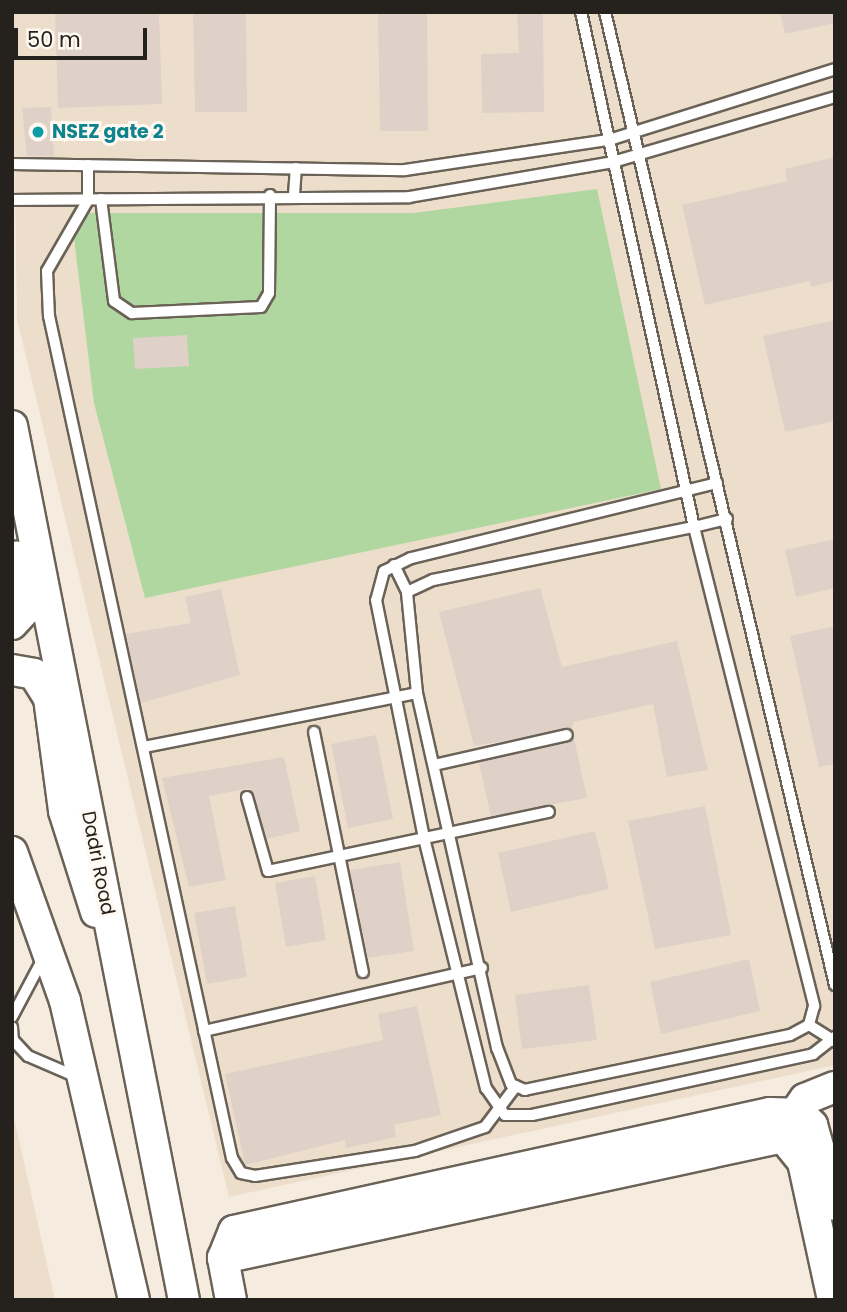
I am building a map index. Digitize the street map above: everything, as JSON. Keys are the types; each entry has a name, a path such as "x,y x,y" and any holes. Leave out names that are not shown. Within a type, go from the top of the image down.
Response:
{"main road":[{"name":"Dadri Road","path":"12,426 184,1300"},
{"path":"12,529 24,595 24,610 12,624"},
{"path":"12,670 34,674 49,698 77,866 87,900 113,937"},
{"path":"12,852 49,948 83,1078 134,1300"},
{"path":"787,1124 835,1087"},
{"path":"787,1124 803,1163 833,1300"},
{"path":"231,1300 223,1258 234,1231 503,1184 787,1124 812,1125 835,1205"}],"lane":[{"path":"581,12 694,527 811,975 809,1025"},
{"path":"605,12 630,133 727,519 835,985"},
{"path":"12,164 405,170 609,140 835,69"},
{"path":"12,200 271,195 409,197 636,157 835,97"},
{"path":"88,165 88,200 52,255 46,297 232,1158 242,1173 415,1151 470,1135 500,1111 516,1086"},
{"path":"294,195 296,168"},
{"path":"101,199 114,301 132,313 261,307 269,293 271,195"},
{"path":"500,1111 486,1088 454,974 376,600 377,583 394,565 717,483"},
{"path":"407,592 433,580 727,519"},
{"path":"394,565 407,592 417,693 482,968 503,1070 516,1086 540,1089 790,1035 809,1025"},
{"path":"144,747 417,693"},
{"path":"314,732 363,972"},
{"path":"434,765 567,735"},
{"path":"247,797 265,870 549,812"},
{"path":"12,1017 18,994 49,948"},
{"path":"204,1031 482,968"},
{"path":"500,1111 532,1115 813,1054 834,1039 809,1025"},
{"path":"12,1027 13,1040 28,1056 83,1078"}],"shaded area":[{"path":"12,12 835,12 835,1065 229,1197 17,319"},
{"path":"12,1109 55,1300 12,1300"}],"green space":[{"path":"597,189 661,489 145,598 94,403 71,213 414,213"}],"building":[{"path":"55,12 159,12 162,104 58,108"},
{"path":"193,12 246,12 247,112 195,112"},
{"path":"378,12 427,12 428,131 380,131"},
{"path":"517,12 543,12 544,112 482,113 481,54 519,53"},
{"path":"780,12 835,12 835,23 785,34"},
{"name":"NSEZ gate 2","path":"51,107 54,156 27,156 22,108"},
{"path":"835,157 835,281 811,287 810,281 705,305 682,205 787,181 785,169"},
{"path":"835,320 835,421 785,432 763,336"},
{"path":"187,335 189,366 135,369 133,338"},
{"path":"835,539 835,588 796,597 785,550"},
{"path":"540,588 562,667 677,641 708,770 667,777 653,704 574,722 572,729 474,746 439,612"},
{"path":"221,589 240,675 141,703 126,634 191,623 185,597"},
{"path":"835,626 835,764 819,767 790,636"},
{"path":"376,735 393,819 348,828 331,744"},
{"path":"574,738 587,798 491,816 479,763"},
{"path":"284,757 300,831 267,839 250,788 209,796 226,880 189,887 162,778"},
{"path":"705,806 731,935 655,949 628,821"},
{"path":"595,831 609,889 511,912 498,853"},
{"path":"400,862 414,951 368,958 350,870"},
{"path":"315,876 326,940 286,947 275,883"},
{"path":"235,906 247,977 207,984 194,913"},
{"path":"749,959 760,1011 661,1034 650,982"},
{"path":"589,985 597,1040 522,1049 515,995"},
{"path":"417,1006 441,1115 394,1125 396,1137 346,1148 345,1140 245,1165 225,1074 383,1040 378,1014"}],"place":[{"name":"NSEZ gate 2","path":"38,132"}]}
